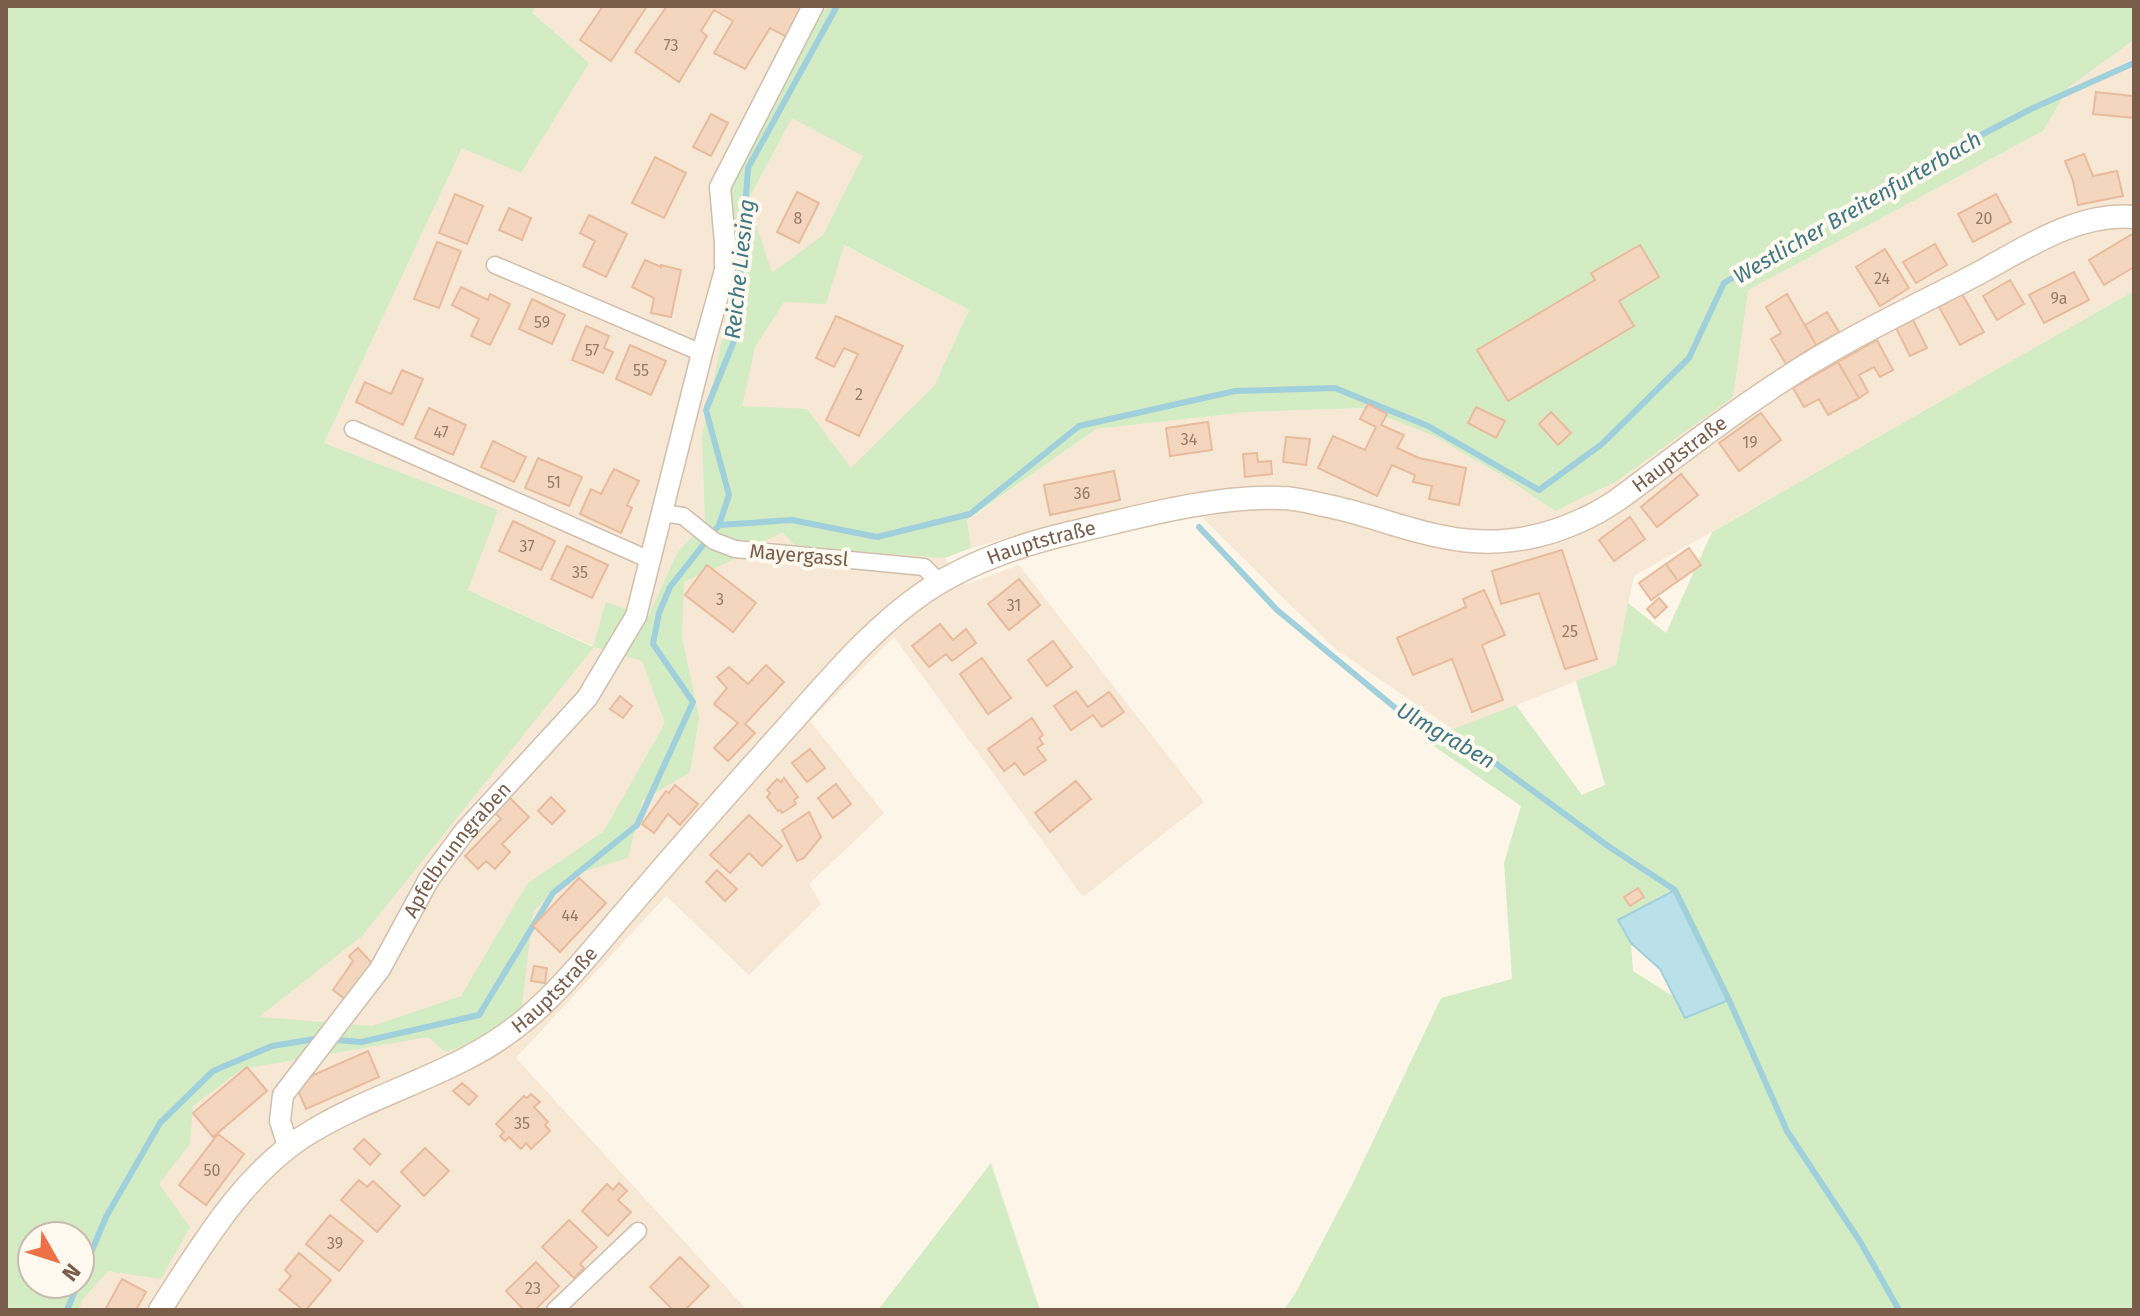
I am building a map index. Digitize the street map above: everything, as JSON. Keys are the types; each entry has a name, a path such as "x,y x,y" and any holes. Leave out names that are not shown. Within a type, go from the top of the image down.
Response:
{"main road":[{"name":"Hauptstraße","path":"160,1310 237,1198 288,1146 343,1115 480,1052 525,1020 570,975 836,673 883,626 940,583 971,566 1024,546 1214,502 1284,497 1465,540 1495,542 1528,539 1558,530 1588,518 1620,499 1781,381 1839,346 2062,228 2117,215 2134,217"}],"street":[{"name":"Apfelbrunngraben","path":"288,1146 280,1121 283,1095 380,969 429,879 464,832 587,698 636,616 725,270 720,187 813,6"},
{"path":"495,265 702,353"},
{"path":"353,429 650,560"},
{"name":"Mayergassl","path":"662,513 683,516 714,541 735,549 924,567 940,583"},
{"path":"555,1310 638,1231"}],"shaded area":[{"path":"535,6 828,6 810,29 748,200 792,117 863,155 843,245 969,310 934,386 872,450 821,495 797,547 945,558 965,585 1019,565 1204,802 1083,897 894,637 810,721 884,813 809,884 821,904 749,975 666,896 516,1058 747,1310 6,1310 6,1189 593,646 468,590 497,510 324,443 462,148 588,63 533,12"},
{"path":"2134,40 2134,291 1634,576 1616,665 1454,730 1334,648 1184,499 1046,527 971,548 967,521 1096,429 1248,412 1363,408 1434,436 1555,511 1747,290 2043,131 2069,87"}],"green space":[{"path":"6,6 535,6 533,13 589,63 521,173 462,148 324,443 498,510 468,590 593,647 606,602 648,617 677,553 705,523 702,437 731,296 726,188 810,29 828,6 2134,6 2134,40 2069,87 2043,131 1748,290 1733,397 1617,481 1555,511 1434,436 1363,408 1248,412 1096,429 967,520 971,548 945,558 797,547 782,532 684,582 682,637 699,718 690,772 642,801 628,858 568,876 533,912 522,1006 485,1039 445,1052 428,1037 242,1069 193,1106 190,1144 159,1184 190,1227 161,1279 108,1271 96,1284 96,1220 16,1220 16,1300 82,1300 79,1310 6,1310","holes":["792,118 863,156 823,235 772,273 748,200","844,245 969,310 934,386 851,468 807,409 742,406 755,347 784,302 826,304","594,647 642,661 665,723 604,831 527,884 461,996 372,1026 259,1017 362,936"]},
{"path":"2134,291 2134,1310 1284,1310 1352,1185 1441,998 1512,979 1504,863 1521,806 1425,740 1516,705 1582,795 1605,785 1576,681 1616,665 1628,603 1666,633 1712,532","holes":["1631,943 1728,1000 1698,1012 1633,971"]},
{"path":"991,1163 1040,1310 878,1310"}],"water":[{"path":"1675,890 1729,1000 1685,1018 1660,969 1631,943 1618,920"}],"building":[{"path":"603,6 647,6 611,61 580,40"},
{"path":"667,6 805,6 787,37 770,28 745,69 714,53 733,21 714,10 701,31 707,36 679,82 635,52"},
{"path":"2134,86 2134,118 2093,114 2096,92 2133,96"},
{"path":"711,114 728,123 711,156 693,147"},
{"path":"2084,154 2093,176 2117,171 2123,196 2078,205 2065,161"},
{"path":"655,157 686,173 664,218 632,203"},
{"path":"797,192 819,203 799,243 777,232"},
{"path":"455,194 483,206 467,244 439,233"},
{"path":"1996,194 2011,222 1973,242 1958,214"},
{"path":"509,208 531,218 522,240 499,230"},
{"path":"589,215 627,234 606,277 583,266 595,241 580,233"},
{"path":"2134,233 2134,267 2104,285 2089,260"},
{"path":"437,242 461,251 439,308 414,299"},
{"path":"1935,244 1947,265 1916,283 1903,262"},
{"path":"1640,245 1659,277 1619,301 1634,326 1508,401 1477,350 1595,280 1591,273"},
{"path":"1885,249 1909,288 1880,306 1856,267"},
{"path":"645,260 661,267 681,270 671,317 651,313 654,298 632,287"},
{"path":"2074,272 2089,300 2044,323 2029,295"},
{"path":"2010,280 2024,304 1997,320 1983,296"},
{"path":"461,287 488,300 490,294 510,304 490,345 471,336 479,319 452,305"},
{"path":"1787,294 1816,345 1786,364 1771,339 1781,333 1766,307"},
{"path":"1962,294 1984,332 1960,345 1939,307"},
{"path":"532,299 565,315 552,344 519,329"},
{"path":"1827,312 1839,332 1816,345 1805,325"},
{"path":"836,316 903,346 859,436 826,420 858,354 844,348 834,367 816,358"},
{"path":"1913,320 1927,348 1910,356 1896,328"},
{"path":"586,326 609,336 604,348 613,352 603,373 572,360"},
{"path":"1877,340 1893,370 1880,377 1874,367 1859,375 1868,392 1859,398 1838,362"},
{"path":"630,345 666,361 651,395 616,379"},
{"path":"1838,362 1859,398 1828,415 1819,399 1804,407 1793,388"},
{"path":"402,370 423,379 403,425 356,402 365,382 391,394"},
{"path":"1368,404 1387,414 1381,425 1404,435 1397,448 1419,458 1466,468 1459,505 1429,499 1432,486 1413,482 1415,475 1392,465 1377,496 1318,468 1333,436 1365,450 1376,427 1360,419"},
{"path":"1476,407 1505,421 1496,438 1468,423"},
{"path":"429,408 466,425 453,455 415,438"},
{"path":"1551,412 1571,433 1558,445 1539,424"},
{"path":"1761,413 1781,440 1739,471 1719,443"},
{"path":"1208,422 1212,450 1170,456 1166,428"},
{"path":"1286,437 1310,439 1306,465 1283,462"},
{"path":"493,441 526,457 514,482 481,467"},
{"path":"1257,453 1258,462 1271,461 1272,474 1245,477 1243,454"},
{"path":"538,458 582,477 569,506 525,488"},
{"path":"614,469 639,481 627,505 632,508 621,533 580,514 591,489 601,494"},
{"path":"1114,471 1120,500 1050,515 1044,485"},
{"path":"1681,474 1698,495 1657,527 1641,507"},
{"path":"1630,517 1645,539 1614,561 1599,540"},
{"path":"513,521 555,541 541,570 499,551"},
{"path":"567,546 608,565 592,598 551,579"},
{"path":"1689,548 1701,565 1678,581 1666,564"},
{"path":"1562,550 1597,659 1565,669 1539,593 1501,604 1492,571"},
{"path":"1666,564 1678,581 1651,600 1639,583"},
{"path":"707,565 756,603 733,632 685,595"},
{"path":"1019,579 1040,605 1009,630 988,604"},
{"path":"1484,590 1505,635 1482,645 1503,700 1472,712 1452,659 1413,675 1397,638 1466,607 1463,599"},
{"path":"1659,598 1667,607 1655,618 1647,609"},
{"path":"940,624 953,640 966,629 976,643 952,661 946,654 929,667 912,646"},
{"path":"1053,641 1072,667 1047,686 1028,660"},
{"path":"982,658 1011,698 988,714 960,674"},
{"path":"766,665 784,682 745,724 755,733 728,761 714,748 738,723 714,704 727,688 717,677 729,667 748,684"},
{"path":"1076,691 1088,707 1109,692 1124,712 1102,727 1093,715 1071,730 1054,706"},
{"path":"620,696 632,706 623,718 610,709"},
{"path":"1032,718 1043,735 1039,738 1043,744 1037,748 1046,760 1024,775 1015,763 1004,771 988,749"},
{"path":"810,749 825,768 807,782 792,763"},
{"path":"784,778 798,797 794,800 796,804 782,813 767,797 770,793 767,790 777,779 781,782"},
{"path":"1076,781 1091,799 1050,832 1035,813"},
{"path":"836,784 851,804 833,818 818,798"},
{"path":"675,785 698,804 680,825 668,814 654,833 642,824 666,791 669,793"},
{"path":"508,796 529,817 502,844 510,852 495,869 486,861 478,869 465,856 501,819 493,811"},
{"path":"551,797 565,811 552,824 538,811"},
{"path":"809,812 821,837 804,858 797,861 782,830"},
{"path":"749,815 782,846 762,866 749,853 730,873 710,855"},
{"path":"717,870 737,889 725,901 706,882"},
{"path":"579,878 606,903 560,952 533,926"},
{"path":"1638,888 1644,897 1630,906 1624,897"},
{"path":"358,948 372,963 346,1000 333,990 353,961 349,956"},
{"path":"534,966 547,968 545,983 531,981"},
{"path":"368,1051 379,1077 306,1109 295,1083"},
{"path":"247,1067 267,1091 213,1137 193,1113"},
{"path":"462,1083 477,1096 469,1105 453,1091"},
{"path":"531,1094 540,1102 534,1107 548,1122 545,1125 550,1131 531,1149 526,1143 521,1149 509,1137 505,1141 500,1136 504,1132 496,1124 524,1096 527,1098"},
{"path":"218,1134 244,1154 206,1205 179,1185"},
{"path":"364,1139 380,1154 370,1165 354,1149"},
{"path":"425,1148 449,1171 424,1196 401,1172"},
{"path":"359,1180 367,1187 373,1181 400,1206 377,1232 341,1200"},
{"path":"619,1183 627,1191 618,1200 631,1212 608,1236 582,1211 607,1184 613,1190"},
{"path":"330,1215 363,1241 339,1271 306,1244"},
{"path":"569,1220 597,1247 580,1264 584,1268 574,1278 542,1247"},
{"path":"299,1253 331,1280 306,1310 279,1290 291,1276 285,1270"},
{"path":"680,1257 709,1286 685,1310 673,1310 650,1287"},
{"path":"536,1262 559,1286 535,1310 524,1310 506,1291"},
{"path":"122,1279 146,1292 136,1310 106,1308"}],"waterway":[{"name":"Reiche Liesing","path":"336,1040 361,1042 479,1015 553,893 637,825 693,702 653,644 659,613 670,587 719,525 729,495 706,410 736,336 748,168 837,6"},
{"name":"Westlicher Breitenfurterbach","path":"719,525 792,520 877,537 970,514 1079,426 1235,391 1335,388 1428,426 1539,490 1602,444 1689,358 1724,283 1887,184 2031,109 2134,63"},
{"name":"Ulmgraben","path":"1199,527 1277,610 1410,720 1495,763 1608,846 1675,890 1729,1000 1787,1131 1861,1243 1899,1310"},
{"name":"Reiche Liesing","path":"96,1241 106,1217 160,1123 213,1071 272,1046 321,1038"},
{"name":"Reiche Liesing","path":"67,1310 71,1300"}]}
